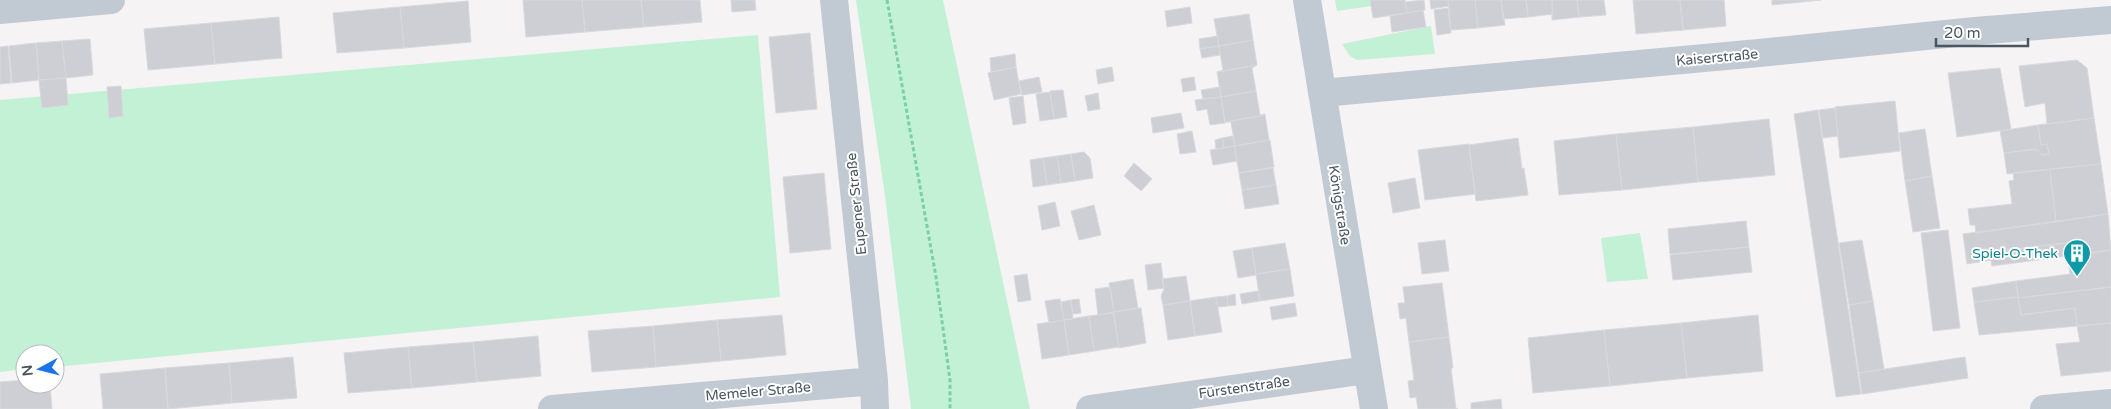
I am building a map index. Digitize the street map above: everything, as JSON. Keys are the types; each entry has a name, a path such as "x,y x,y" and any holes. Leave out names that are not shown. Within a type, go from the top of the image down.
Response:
{"street":[{"path":"0,10 111,0"},
{"name":"Eupener Straße","path":"834,0 874,381 875,409"},
{"name":"Königstraße","path":"1307,0 1374,409"},
{"name":"Kaiserstraße","path":"1322,93 1734,56 1975,31 2111,20"},
{"name":"Fürstenstraße","path":"1090,409 1367,370"},
{"name":"Memeler Straße","path":"552,409 874,381"},
{"path":"2044,409 2111,403"}],"path":[{"path":"887,0 936,277 950,380 950,409"}],"green space":[{"path":"856,0 943,0 1030,409 911,409 885,196"},
{"path":"1335,0 1370,0 1371,6 1337,11"},
{"path":"1431,26 1435,54 1357,60 1350,56 1342,44"},
{"path":"758,35 780,297 65,366 65,344 15,344 15,370 0,372 0,100"},
{"path":"1640,233 1648,279 1607,282 1601,238"}],"building":[{"path":"523,0 582,0 585,32 526,37"},
{"path":"582,0 641,0 644,27 585,32"},
{"path":"641,0 700,0 702,22 644,27"},
{"path":"731,0 755,0 756,10 732,12"},
{"path":"1370,0 1405,0 1407,13 1373,18"},
{"path":"1424,0 1425,10 1407,13 1405,2"},
{"path":"1430,0 1448,0 1449,6 1431,9"},
{"path":"1448,0 1475,0 1478,28 1451,30"},
{"path":"1475,0 1501,0 1505,25 1478,28"},
{"path":"1501,0 1526,0 1528,17 1503,19"},
{"path":"1526,0 1552,0 1553,14 1528,17"},
{"path":"1552,0 1577,0 1579,17 1552,20"},
{"path":"1577,0 1604,0 1606,15 1579,17"},
{"path":"1633,0 1680,0 1683,30 1636,34"},
{"path":"1680,0 1724,0 1726,26 1683,30"},
{"path":"1772,0 1821,0 1772,5"},
{"path":"468,1 471,42 404,48 400,7"},
{"path":"400,7 404,48 337,53 333,13"},
{"path":"1190,7 1192,23 1167,27 1165,11"},
{"path":"1448,8 1451,33 1437,35 1434,10"},
{"path":"1423,10 1426,27 1392,32 1390,16"},
{"path":"1249,14 1253,40 1219,46 1214,19"},
{"path":"279,17 282,58 215,64 211,23"},
{"path":"211,23 215,64 148,70 144,29"},
{"path":"810,33 817,109 776,113 769,37"},
{"path":"1217,36 1219,46 1200,49 1199,39"},
{"path":"90,39 93,75 66,78 62,41"},
{"path":"1253,40 1257,65 1217,72 1223,70 1219,46"},
{"path":"62,41 66,78 39,80 36,43"},
{"path":"36,43 39,80 12,83 9,46"},
{"path":"8,46 11,83 0,84 0,47"},
{"path":"1219,46 1220,55 1202,58 1200,49"},
{"path":"1015,54 1016,67 991,72 990,58"},
{"path":"2077,60 2087,68 2094,118 2047,124 2045,103 2025,107 2019,66"},
{"path":"1257,65 1252,68 1256,91 1221,97 1217,72"},
{"path":"1016,67 1021,94 994,100 988,73"},
{"path":"1112,67 1114,81 1098,84 1096,70"},
{"path":"2000,68 2011,129 1957,137 1948,73"},
{"path":"1039,77 1042,92 1022,95 1019,81"},
{"path":"1194,77 1196,90 1183,92 1181,79"},
{"path":"66,78 68,105 42,108 39,80"},
{"path":"121,86 123,116 109,118 107,87"},
{"path":"1220,87 1221,97 1203,99 1201,90"},
{"path":"1063,90 1067,117 1054,119 1050,91"},
{"path":"1256,91 1260,115 1265,115 1225,122 1221,97"},
{"path":"1050,92 1054,119 1040,121 1036,94"},
{"path":"1098,93 1100,109 1088,111 1085,96"},
{"path":"1023,96 1026,123 1013,125 1009,98"},
{"path":"1221,97 1225,123 1210,125 1207,109 1197,111 1195,100"},
{"path":"1895,101 1900,151 1840,158 1835,107"},
{"path":"1835,108 1838,136 1823,138 1819,110"},
{"path":"1818,110 1861,394 1836,397 1794,114"},
{"path":"1181,113 1184,128 1153,133 1151,118"},
{"path":"1265,115 1269,140 1235,146 1231,122 1225,122"},
{"path":"2094,118 2101,164 2007,174 2004,153 2036,149 2042,155 2049,154 2047,144 2041,145 2038,125"},
{"path":"1769,119 1775,175 1698,182 1693,127"},
{"path":"2038,125 2041,145 2047,144 2049,154 2042,155 2036,149 2004,153 2000,131"},
{"path":"1693,127 1698,182 1622,190 1616,134"},
{"path":"1925,129 1932,176 1905,181 1899,133"},
{"path":"1192,131 1196,152 1180,154 1177,134"},
{"path":"1616,134 1622,190 1559,195 1554,141"},
{"path":"1233,136 1235,146 1224,148 1222,138"},
{"path":"1222,138 1224,148 1216,149 1215,140"},
{"path":"1518,138 1528,195 1476,201 1469,145"},
{"path":"1270,140 1274,167 1239,173 1234,146"},
{"path":"1469,144 1475,194 1425,200 1418,150"},
{"path":"1234,146 1237,161 1213,165 1210,150"},
{"path":"1084,152 1090,158 1093,178 1075,181 1071,154"},
{"path":"1071,154 1075,181 1061,183 1057,156"},
{"path":"1057,156 1061,183 1047,185 1043,158"},
{"path":"1043,158 1047,185 1033,187 1030,160"},
{"path":"1134,163 1152,179 1141,191 1124,176"},
{"path":"2101,164 2108,214 2056,222 2050,169"},
{"path":"1273,168 1276,185 1242,190 1239,173"},
{"path":"2050,169 2056,222 1976,233 1975,225 1970,225 1968,209 2012,204 2009,181 2014,180 2013,173"},
{"path":"824,173 831,249 790,253 783,177"},
{"path":"1932,176 1940,228 1913,232 1905,181"},
{"path":"1415,178 1420,208 1393,213 1388,183"},
{"path":"1276,185 1279,204 1245,209 1242,190"},
{"path":"1055,202 1060,226 1042,230 1038,206"},
{"path":"1094,205 1101,235 1079,240 1071,211"},
{"path":"2108,214 2111,250 2068,256 2066,243 1989,252 1991,260 1967,264 1963,234"},
{"path":"1746,221 1749,247 1670,254 1668,229"},
{"path":"1948,230 1960,328 1933,331 1921,233"},
{"path":"1445,240 1449,271 1422,274 1418,243"},
{"path":"1862,240 1873,301 1849,305 1839,243"},
{"path":"1285,243 1290,269 1256,274 1252,248"},
{"path":"2066,243 2068,256 1992,266 1989,252"},
{"path":"1749,247 1752,272 1673,280 1670,255"},
{"path":"1252,248 1256,275 1238,278 1233,251"},
{"name":"Spiel-O-Thek","path":"2111,250 2111,287 2018,298 2016,281 2070,274 2068,256"},
{"path":"1161,263 1164,288 1148,290 1145,265"},
{"path":"1290,269 1294,296 1260,301 1256,274"},
{"path":"1027,274 1031,300 1018,302 1014,276"},
{"path":"1186,276 1190,301 1163,305 1161,296 1164,289 1162,279"},
{"path":"1133,279 1138,308 1114,312 1109,283"},
{"path":"2016,281 2018,297 1974,302 1972,288"},
{"path":"1442,283 1449,337 1409,342 1406,318 1400,319 1398,303 1405,303 1403,287"},
{"path":"1110,287 1114,312 1098,315 1095,289"},
{"path":"2111,287 2111,323 2077,326 2075,308 2021,315 2018,298"},
{"path":"1258,291 1260,301 1242,304 1240,294"},
{"path":"1235,294 1236,305 1228,306 1227,296"},
{"path":"1227,296 1228,306 1218,307 1216,297"},
{"path":"1216,297 1222,332 1195,336 1190,301"},
{"path":"2018,297 2021,315 2075,308 2077,326 1979,335 1974,302"},
{"path":"1060,299 1064,320 1049,323 1045,301"},
{"path":"1079,299 1081,313 1073,314 1071,300"},
{"path":"1071,300 1073,319 1064,320 1061,302"},
{"path":"1190,301 1195,336 1168,340 1163,305"},
{"path":"1873,301 1884,369 1859,373 1849,305"},
{"path":"1295,303 1297,316 1272,320 1270,307"},
{"path":"1141,308 1146,343 1119,348 1113,312"},
{"path":"1114,313 1119,347 1094,351 1089,316"},
{"path":"782,315 786,355 721,361 717,320"},
{"path":"1758,315 1763,371 1687,378 1681,323"},
{"path":"1089,316 1094,351 1069,355 1064,320"},
{"path":"717,320 721,361 656,367 653,326"},
{"path":"1064,320 1069,355 1042,359 1037,324"},
{"path":"1681,323 1687,378 1610,386 1604,330"},
{"path":"2111,323 2111,371 2061,376 2056,344 2080,342 2077,326"},
{"path":"653,326 656,367 592,372 588,331"},
{"path":"1604,330 1610,386 1533,393 1528,338"},
{"path":"538,336 541,376 477,382 473,342"},
{"path":"1449,337 1456,409 1418,409 1416,397 1410,398 1408,381 1414,380 1409,342"},
{"path":"473,342 477,382 412,388 408,347"},
{"path":"408,347 412,388 348,393 344,353"},
{"path":"293,357 297,398 232,403 229,363"},
{"path":"1965,357 1968,378 1862,394 1859,373"},
{"path":"229,363 232,403 168,409 165,368"},
{"path":"165,368 168,409 103,409 100,374"},
{"path":"15,381 15,394 51,394 52,409 0,409 0,382"},
{"path":"1501,399 1502,409 1471,409 1471,403"}],"place":[{"name":"Spiel-O-Thek","path":"2077,277"}]}
